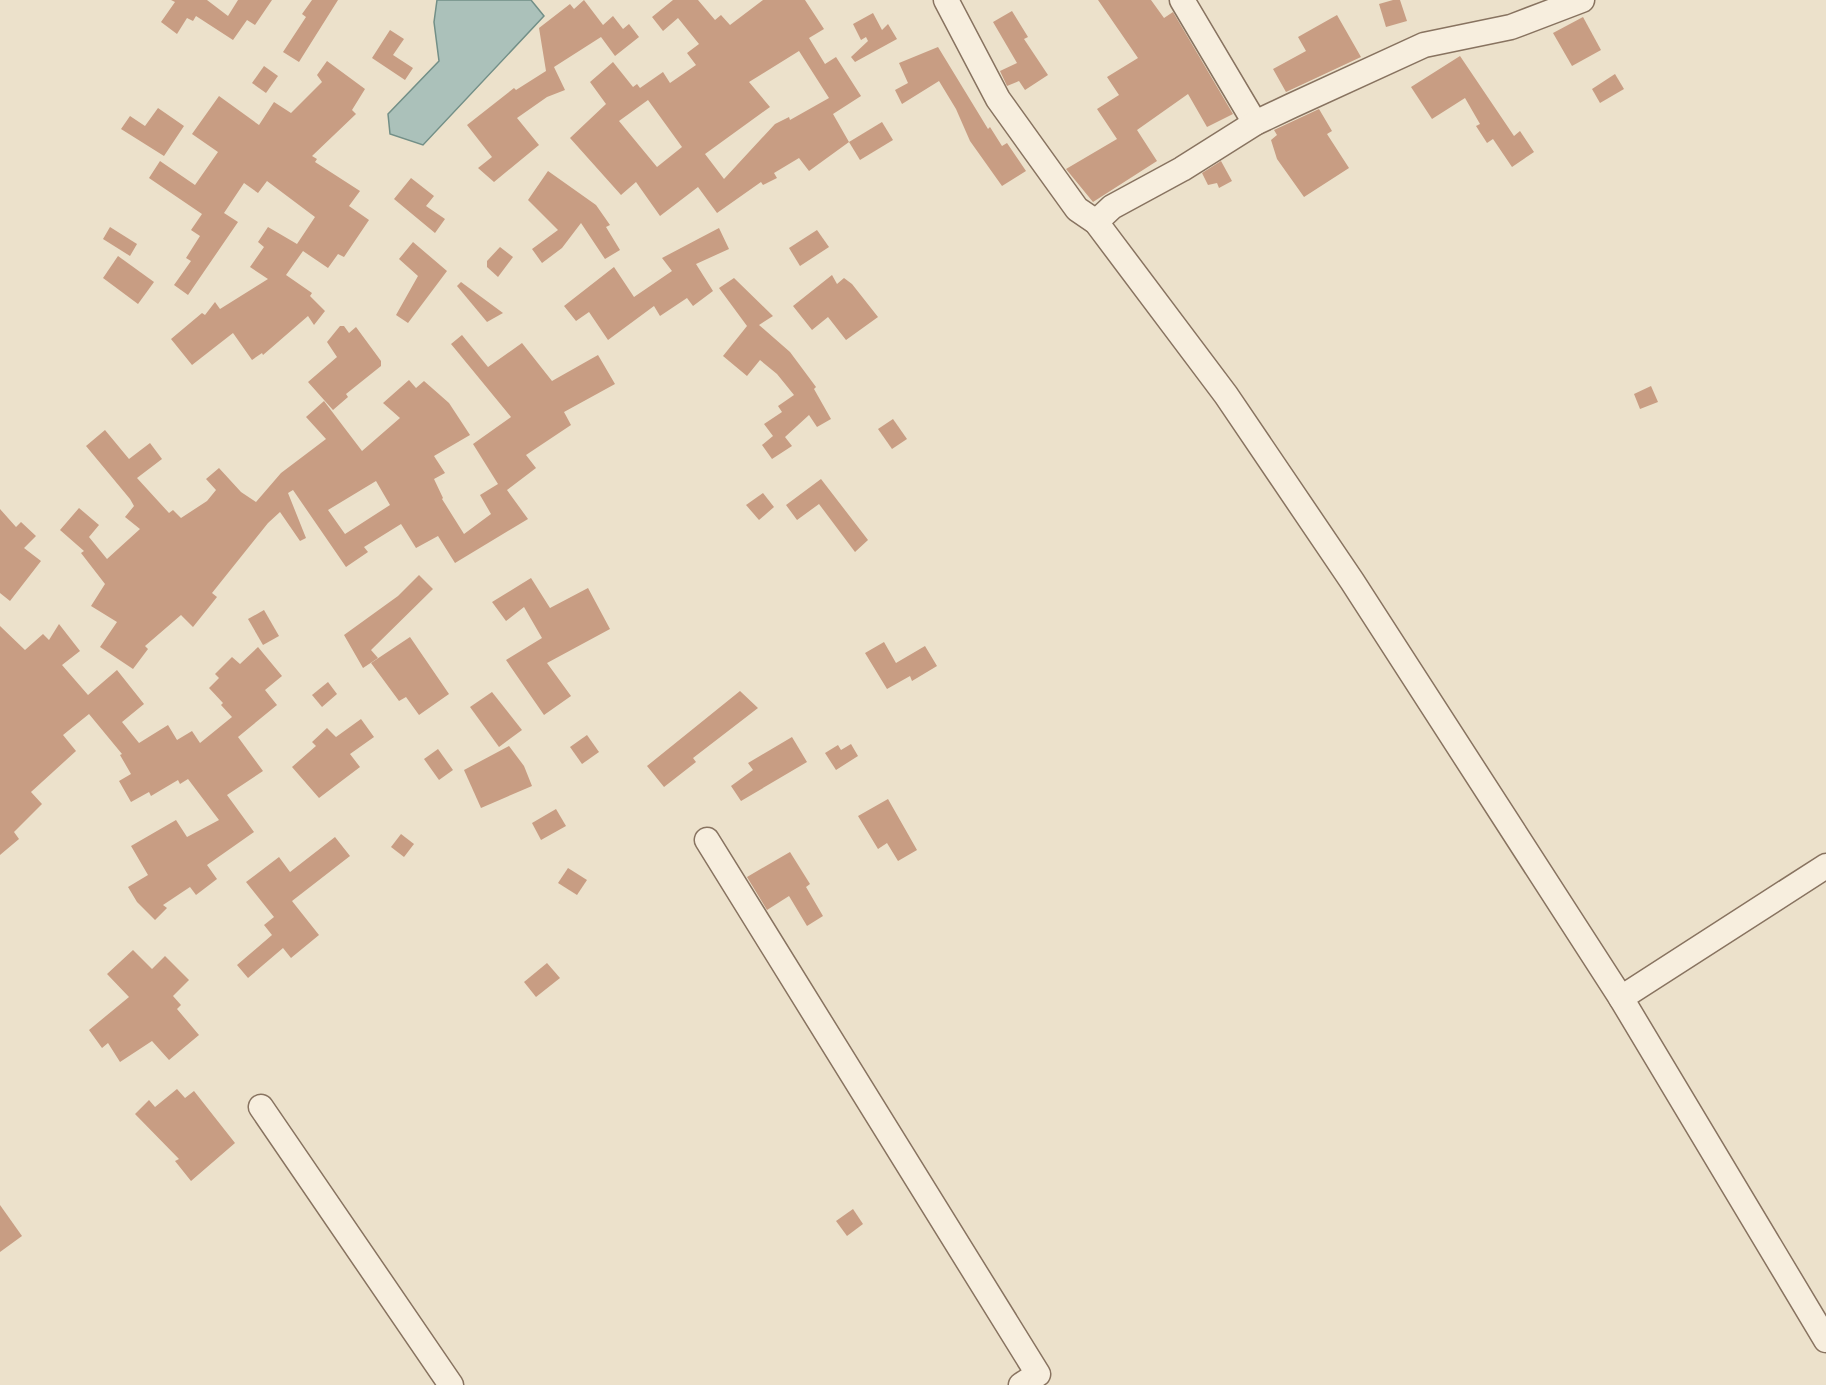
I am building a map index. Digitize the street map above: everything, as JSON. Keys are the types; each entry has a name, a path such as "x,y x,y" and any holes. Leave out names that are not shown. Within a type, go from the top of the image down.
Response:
{"street":[{"path":"946,0 998,99 1077,209 1096,222 1240,414 1352,582 1621,998 1826,1340"},
{"path":"1182,0 1256,123"},
{"path":"1096,222 1112,207 1182,169 1256,123 1424,45 1511,27 1582,0"},
{"path":"707,840 1035,1381"},
{"path":"1621,998 1826,866"},
{"path":"261,1107 451,1385"}],"water":[{"path":"437,0 531,0 544,16 423,145 390,134 388,114 439,61 434,22"}],"building":[{"path":"171,0 207,0 228,16 238,0 272,0 255,25 247,20 233,40 196,16 193,21 187,18 177,34 161,22 175,2"},
{"path":"312,0 338,0 299,62 283,52 306,17 302,14"},
{"path":"584,0 603,25 613,16 623,29 629,24 639,37 615,56 601,37 554,67 565,90 547,97 517,118 539,145 494,182 478,168 492,157 467,125 514,88 516,90 546,71 539,28 570,4 574,9"},
{"path":"673,0 698,0 715,20 721,15 730,25 763,0 805,0 824,29 809,38 825,64 836,57 861,96 833,114 849,142 809,171 799,158 774,173 777,178 763,185 761,182 717,213 698,187 660,216 636,182 621,195 570,138 606,104 590,82 613,62 633,87 637,84 640,88 663,72 670,83 696,65 687,53 699,44 678,18 663,31 652,17","holes":["799,51 829,98 790,120 789,117 775,124 724,179 705,154 770,107 749,82","648,100 682,147 657,167 619,121"]},
{"path":"1098,0 1151,0 1164,18 1173,12 1233,114 1207,127 1188,94 1137,130 1157,161 1093,202 1066,169 1117,139 1097,109 1119,95 1107,77 1138,58"},
{"path":"1400,0 1407,21 1386,27 1379,4"},
{"path":"1012,11 1028,37 1024,39 1048,75 1025,90 1019,81 1007,86 1000,71 1017,63 993,22"},
{"path":"873,13 882,30 888,24 897,39 855,62 851,57 868,41 866,37 861,40 853,24"},
{"path":"1337,15 1361,57 1286,92 1273,69 1306,51 1298,37"},
{"path":"1583,17 1601,50 1572,66 1553,33"},
{"path":"390,30 404,39 393,55 413,68 405,80 372,58"},
{"path":"938,47 988,129 990,127 1002,146 1007,143 1026,171 1002,186 970,141 956,109 939,81 902,104 895,90 908,83 899,63"},
{"path":"1460,56 1514,136 1520,131 1534,152 1512,167 1493,139 1487,143 1476,126 1480,124 1465,98 1432,119 1411,87"},
{"path":"327,61 365,89 352,110 356,114 312,156 317,159 315,162 360,191 349,206 369,220 344,257 338,254 328,268 303,251 286,275 312,293 310,296 325,311 314,325 308,316 263,355 262,353 252,360 233,333 192,365 171,339 202,313 205,315 215,302 220,309 268,279 250,267 264,247 258,242 268,227 297,244 315,217 267,181 258,193 244,183 224,213 238,222 188,295 174,285 191,261 186,258 200,236 191,230 202,214 149,178 160,161 195,185 218,152 192,134 219,96 259,125 274,102 291,113 322,82 317,75"},
{"path":"264,66 278,76 266,93 252,83"},
{"path":"1615,74 1624,89 1600,103 1592,89"},
{"path":"158,108 184,126 164,156 121,129 130,116 145,126"},
{"path":"1319,109 1332,131 1327,134 1349,168 1304,197 1277,159 1271,140 1277,135 1274,130"},
{"path":"882,122 893,140 860,160 849,142"},
{"path":"1221,161 1232,181 1219,188 1217,183 1208,185 1202,173"},
{"path":"548,171 596,205 610,225 606,227 620,250 605,259 581,223 562,248 542,263 532,249 558,230 528,200"},
{"path":"411,178 434,196 426,206 445,219 435,233 394,199"},
{"path":"110,227 137,244 130,256 103,239"},
{"path":"719,228 729,249 696,264 713,291 693,306 687,298 660,316 654,306 608,340 589,312 576,321 564,306 614,267 634,297 672,271 662,258"},
{"path":"817,230 829,247 800,266 789,248"},
{"path":"413,242 447,271 408,323 396,315 418,276 399,259"},
{"path":"500,247 513,257 498,277 487,267 487,261"},
{"path":"118,256 154,282 138,304 103,278"},
{"path":"832,275 837,284 844,278 852,284 878,317 846,340 828,317 812,330 793,306"},
{"path":"734,278 773,316 759,325 790,352 816,387 814,389 831,419 817,427 809,415 785,437 792,446 772,459 762,445 773,436 764,424 782,412 778,406 794,395 777,374 760,360 747,376 723,356 747,326 719,288"},
{"path":"461,282 503,313 487,322 457,286"},
{"path":"340,326 344,326 349,333 356,327 381,361 381,366 346,394 348,397 333,410 308,382 337,357 327,342"},
{"path":"462,335 488,367 522,343 552,381 598,355 615,384 564,412 571,425 526,455 536,468 507,490 528,519 455,563 438,536 416,548 401,524 364,547 368,552 346,567 293,490 288,493 306,538 300,541 280,512 268,523 212,593 217,597 193,627 181,615 145,646 148,649 133,669 100,647 117,622 91,606 105,584 81,553 84,551 60,530 79,508 99,525 89,537 107,559 140,529 125,517 134,506 130,499 86,446 105,430 129,459 150,443 162,459 137,478 169,513 173,510 181,518 207,501 216,490 206,479 219,468 241,492 256,502 281,473 326,439 306,417 324,401 362,451 400,418 383,403 409,380 416,388 424,381 449,403 470,435 434,456 445,473 434,479 442,499 464,534 491,514 480,495 498,484 473,444 511,417 451,344","holes":["376,481 390,505 345,534 328,510"]},
{"path":"1651,386 1658,402 1640,409 1634,394"},
{"path":"893,419 907,439 892,449 878,429"},
{"path":"821,479 868,540 855,552 819,504 797,520 786,505"},
{"path":"763,493 774,507 759,520 746,505"},
{"path":"0,509 16,527 21,522 36,536 24,548 41,561 10,601 0,593"},
{"path":"419,575 433,589 371,650 378,658 363,668 344,635 398,596"},
{"path":"531,578 550,608 588,588 610,629 547,663 571,696 544,715 506,660 542,638 524,607 506,621 492,602"},
{"path":"264,610 279,636 263,645 248,619"},
{"path":"59,624 80,651 62,665 88,695 117,670 144,704 122,722 139,743 168,725 177,740 192,731 200,743 232,717 209,688 219,678 215,674 232,657 240,664 258,647 282,676 265,690 277,705 238,737 263,771 227,795 254,832 207,865 217,879 196,895 190,887 163,905 167,908 155,920 137,902 128,887 148,875 131,846 176,820 187,837 219,820 188,779 180,784 178,780 151,796 149,792 131,802 119,781 131,774 120,755 122,754 89,714 63,735 76,751 31,792 42,804 14,832 19,839 0,855 0,626 25,650 43,634 49,640"},
{"path":"410,637 449,694 419,715 406,697 399,701 371,663"},
{"path":"884,642 896,663 925,646 937,666 912,681 910,676 887,689 865,653"},
{"path":"328,682 337,694 322,707 312,695"},
{"path":"740,691 758,708 693,758 696,762 664,787 647,766"},
{"path":"492,692 522,730 499,747 470,707"},
{"path":"361,719 374,737 350,754 360,767 319,798 292,767 316,746 312,742 327,728 336,737"},
{"path":"587,735 599,752 582,764 570,747"},
{"path":"792,737 807,762 741,801 731,786 753,770 748,763"},
{"path":"851,744 858,756 836,770 825,753 838,745 841,750"},
{"path":"509,746 524,766 532,786 481,808 464,770"},
{"path":"438,749 453,770 439,780 424,759"},
{"path":"888,799 917,850 898,861 887,843 878,849 858,816"},
{"path":"556,809 566,826 541,840 532,823"},
{"path":"401,834 414,844 404,857 391,847"},
{"path":"335,837 350,856 292,901 319,935 291,958 283,948 248,978 237,965 272,935 264,925 274,917 246,882 279,857 290,872"},
{"path":"790,852 810,884 806,887 823,916 807,926 789,896 767,910 747,877"},
{"path":"568,868 587,880 577,895 558,883"},
{"path":"133,950 152,969 165,956 189,980 173,996 181,1005 177,1009 199,1035 169,1060 152,1041 120,1062 108,1043 102,1048 89,1030 129,997 107,974"},
{"path":"547,963 560,978 536,997 524,982"},
{"path":"177,1089 185,1098 194,1091 235,1143 191,1181 175,1161 179,1159 135,1114 149,1100 155,1107"},
{"path":"0,1205 22,1236 0,1252"},
{"path":"853,1209 863,1224 847,1236 836,1221"}]}
